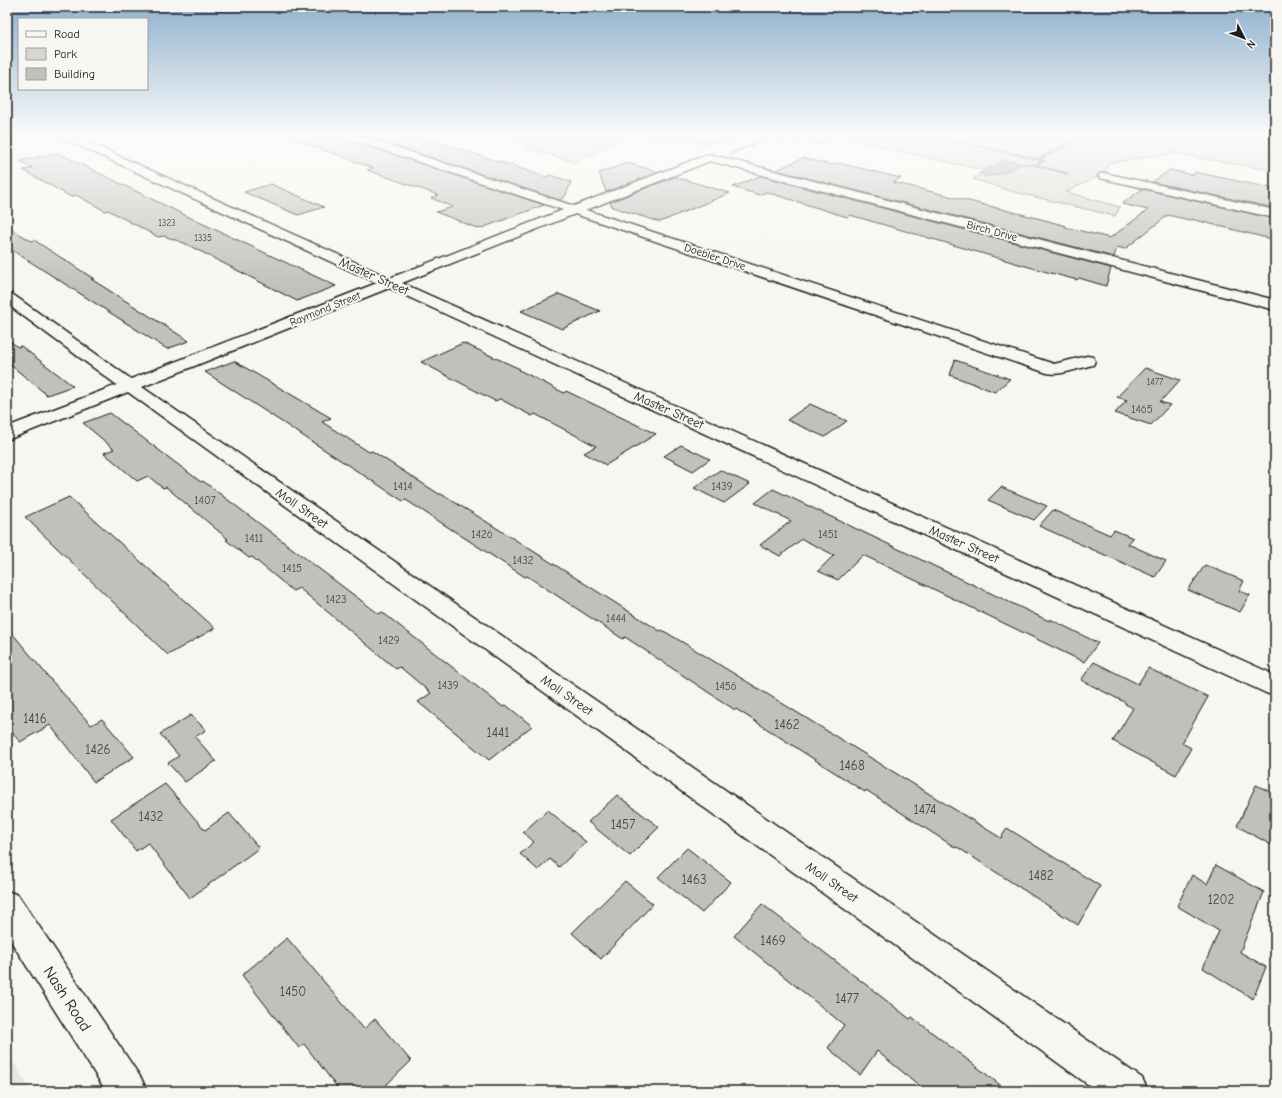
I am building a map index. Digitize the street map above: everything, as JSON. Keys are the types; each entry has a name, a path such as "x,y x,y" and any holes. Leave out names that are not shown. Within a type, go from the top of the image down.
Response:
{"street":[{"name":"Master Street","path":"175,185 1275,686"},
{"name":"Doebler Drive","path":"497,185 1053,369 1087,361"},
{"name":"Raymond Street","path":"7,434 638,185"},
{"name":"Birch Drive","path":"816,185 1275,306"},
{"path":"1146,185 1275,214"},
{"name":"Moll Street","path":"7,297 130,386 1129,1091"},
{"name":"Nash Road","path":"7,906 128,1091"}],"shaded area":[{"path":"8,1053 31,1091 7,1091"}],"green space":[{"path":"993,185 1080,185 1066,192 1120,207 1115,216 1014,192"}],"building":[{"path":"50,185 124,185 336,286 297,301 184,243 164,236 158,237 108,210 105,211 76,195 71,197"},
{"path":"267,185 274,185 324,207 298,215 244,192"},
{"path":"410,185 485,185 544,205 479,229 436,212 453,207 431,198 438,195"},
{"path":"514,185 570,185 565,197 559,200"},
{"path":"604,185 624,185 606,192"},
{"path":"654,185 703,185 730,193 660,222 612,207 610,202"},
{"path":"737,185 795,185 1111,268 1106,286 1079,278 1077,280 850,215 847,217 766,192 759,195 733,187"},
{"path":"835,185 906,185 1110,238 1148,210 1122,204 1142,189 1275,219 1275,240 1191,219 1189,220 1168,215 1125,249 1117,247 1114,257"},
{"path":"1167,185 1257,185 1275,189 1275,208"},
{"path":"7,226 31,241 34,240 94,279 91,279 189,341 167,349 7,247"},
{"path":"559,294 600,311 562,329 521,311"},
{"path":"7,339 18,347 21,346 73,386 47,395 7,362"},
{"path":"463,343 520,369 519,370 564,393 566,391 656,434 606,465 584,453 596,446 535,414 532,416 500,399 495,401 421,362"},
{"path":"955,360 1010,379 995,392 950,375"},
{"path":"234,361 331,418 322,422 369,452 372,451 660,631 662,630 689,646 1001,838 1007,828 1100,886 1078,925 957,847 956,848 866,790 865,792 736,709 735,710 625,637 623,639 527,576 525,577 406,500 403,501 205,372"},
{"path":"1145,368 1180,380 1160,402 1170,405 1151,425 1115,413 1127,400 1117,397"},
{"path":"810,404 847,421 825,437 787,420"},
{"path":"110,413 379,614 382,612 503,707 506,705 532,726 489,760 418,702 431,693 400,667 396,669 299,588 293,591 252,557 249,558 226,540 228,539 166,487 163,488 148,476 137,481 104,453 114,449 83,423"},
{"path":"681,445 710,459 693,471 664,456"},
{"path":"720,470 750,484 724,503 694,488"},
{"path":"1001,487 1047,506 1034,520 988,500"},
{"path":"773,489 1098,643 1084,662 863,555 838,580 818,571 834,555 802,539 780,556 760,545 791,521 755,503"},
{"path":"69,497 215,628 168,655 25,517"},
{"path":"1053,510 1110,535 1114,530 1133,538 1128,544 1166,561 1155,577 1039,526"},
{"path":"1205,565 1244,581 1239,591 1250,595 1240,612 1188,590"},
{"path":"7,627 91,725 102,719 134,757 94,782 50,725 20,742 7,726"},
{"path":"1094,662 1138,684 1148,668 1208,697 1182,743 1191,748 1176,775 1113,741 1133,708 1081,680"},
{"path":"191,715 206,730 195,737 216,761 185,782 168,763 179,756 160,734"},
{"path":"165,784 205,830 229,813 259,848 190,898 148,843 136,851 111,819"},
{"path":"1256,785 1275,794 1275,847 1237,826"},
{"path":"617,795 659,827 630,856 588,822"},
{"path":"548,810 586,842 559,867 550,859 538,870 520,854 534,842 523,832"},
{"path":"687,848 731,882 702,913 658,877"},
{"path":"1216,865 1264,892 1240,952 1266,967 1253,999 1203,968 1219,931 1177,906 1192,875 1207,884"},
{"path":"625,881 653,904 601,959 572,933"},
{"path":"762,904 910,1019 912,1017 1008,1091 926,1091 877,1051 860,1075 828,1048 844,1025 734,936"},
{"path":"287,938 364,1029 375,1019 411,1061 380,1091 340,1091 304,1044 299,1048 242,975"}]}
